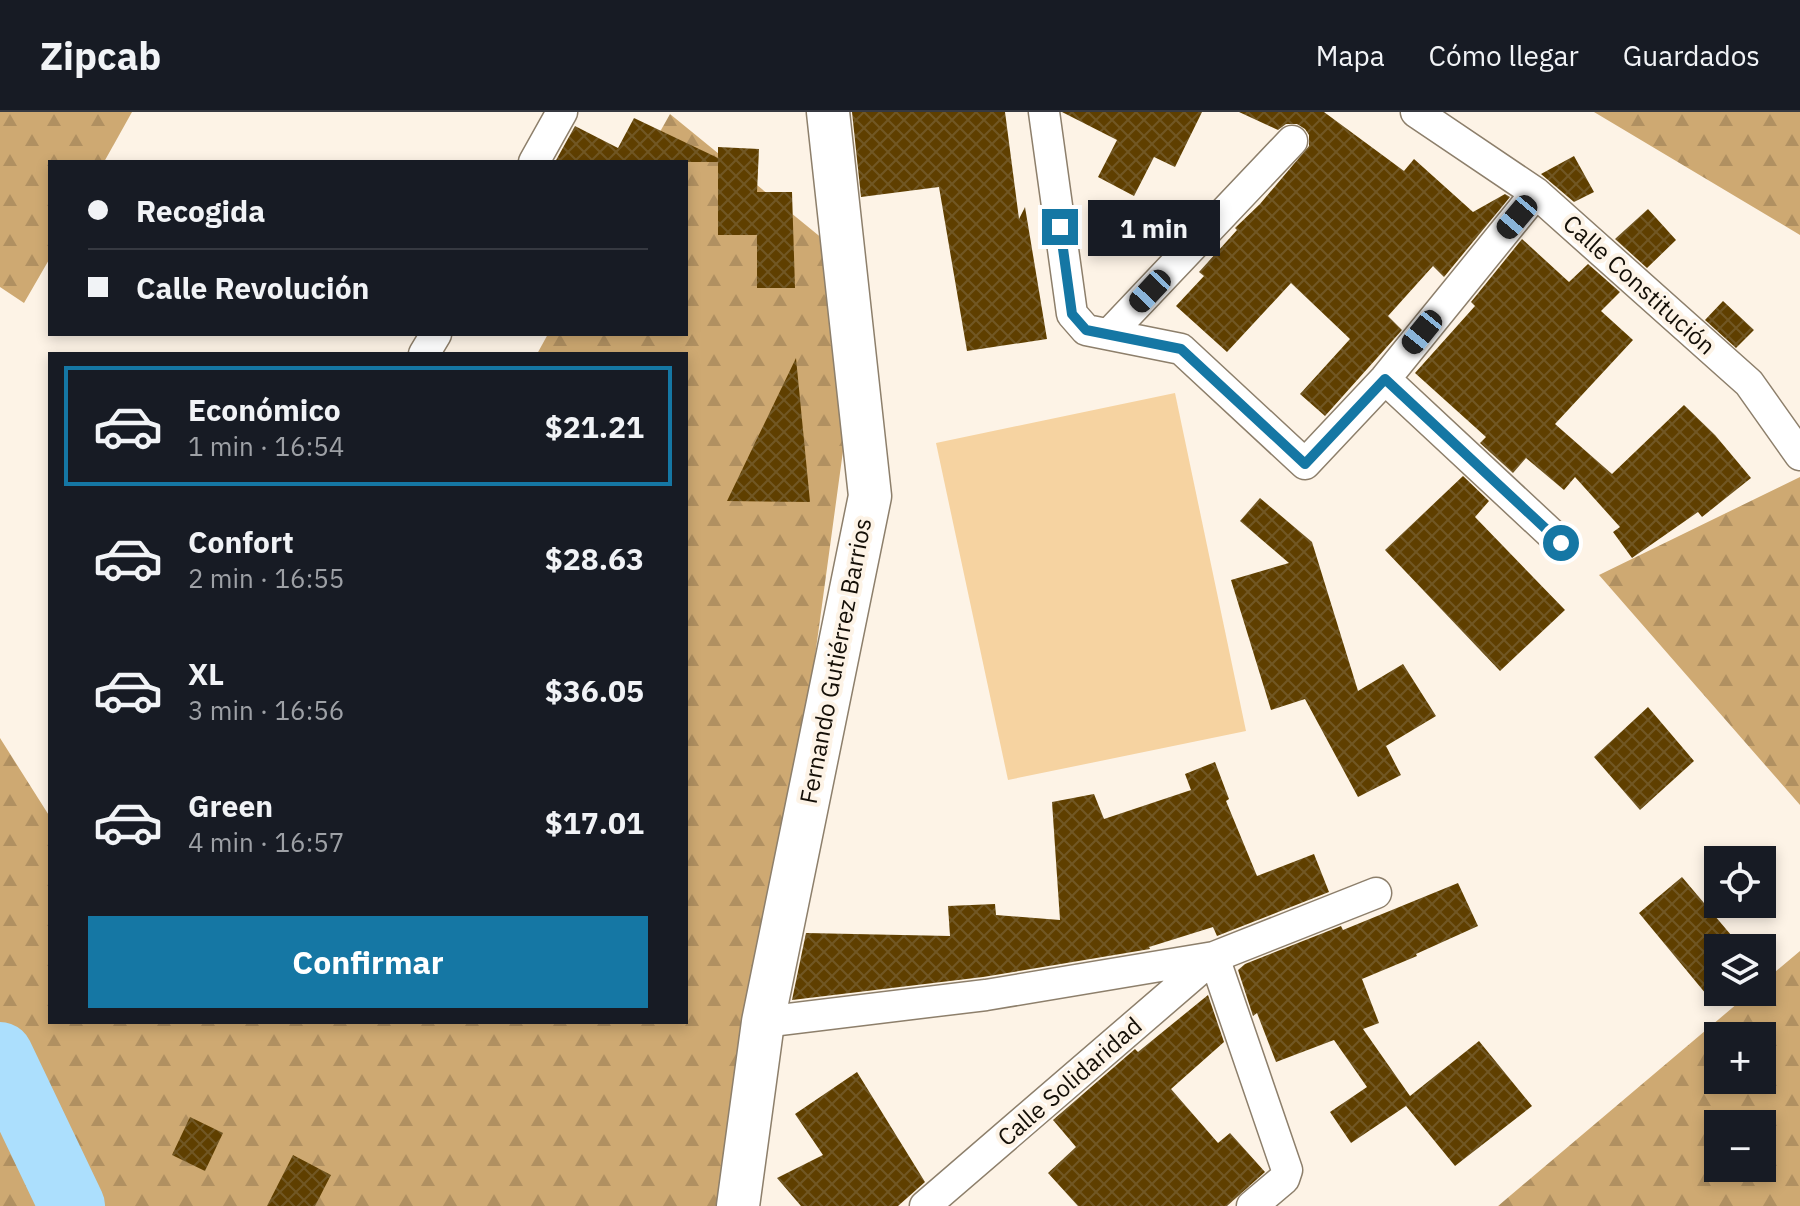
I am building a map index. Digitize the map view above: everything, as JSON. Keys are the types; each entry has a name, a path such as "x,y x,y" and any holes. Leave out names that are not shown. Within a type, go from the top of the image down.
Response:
{"main road":[{"name":"Fernando Gutiérrez Barrios","path":"738,1206 763,1022 870,496 828,112"}],"street":[{"path":"535,160 562,112"},
{"path":"1044,112 1072,314 1086,330 1181,349 1305,464 1385,379 1536,193"},
{"name":"Calle Constitución","path":"1416,112 1536,193 1749,383 1800,455"},
{"path":"1109,334 1292,141"},
{"path":"1385,379 1561,543"},
{"path":"763,1022 986,995 1214,957 1376,893"},
{"path":"1214,957 1287,1170 1284,1179 1252,1206"},
{"name":"Calle Solidaridad","path":"925,1206 1214,957"}],"green space":[{"path":"0,112 132,112 105,160 48,160 48,261 24,303 0,287"},
{"path":"1594,112 1800,112 1800,235"},
{"path":"670,114 867,275 740,1206 0,1206 0,738 48,814 48,1024 688,1024 688,352 538,352 547,336 688,336 688,160 644,160"},
{"path":"1800,477 1800,805 1599,575"},
{"path":"1800,951 1800,1206 1498,1206 1704,1032 1704,1094 1776,1094 1776,1022 1716,1022 1734,1006 1776,1006 1776,971"}],"shaded area":[{"path":"1175,393 1246,731 1008,780 936,443"}],"building":[{"path":"852,112 1005,112 1019,219 1025,207 1047,339 967,351 939,187 861,197"},
{"path":"1062,112 1202,112 1175,167 1154,157 1134,196 1098,177 1117,140"},
{"path":"1239,112 1324,112 1404,171 1414,159 1473,212 1505,194 1510,197 1444,277 1433,266 1388,316 1402,330 1325,416 1300,394 1350,339 1291,283 1227,352 1176,306 1204,276 1199,272 1237,230 1235,228 1260,204 1309,146 1309,135 1297,124 1286,124 1278,130"},
{"path":"634,118 718,158 718,147 759,149 757,192 792,192 795,288 757,288 757,235 718,235 718,162 556,160 575,126 618,148"},
{"path":"1574,156 1594,192 1574,202 1541,174"},
{"path":"1648,209 1676,240 1647,268 1615,239"},
{"path":"1522,239 1569,282 1588,264 1620,292 1601,311 1633,340 1555,424 1612,474 1684,405 1715,435 1751,478 1702,517 1698,512 1632,558 1613,532 1620,527 1575,477 1564,490 1526,458 1513,473 1480,443 1486,437 1415,373 1475,306 1471,302"},
{"path":"1723,301 1754,330 1736,348 1705,320"},
{"path":"796,358 810,502 727,501"},
{"path":"1463,476 1489,501 1475,517 1565,610 1500,671 1385,550"},
{"path":"1260,498 1312,542 1358,691 1403,664 1436,716 1386,746 1401,775 1358,797 1305,699 1271,710 1231,580 1289,563 1240,521"},
{"path":"1648,707 1694,761 1640,810 1594,757"},
{"path":"1215,762 1229,799 1226,801 1257,876 1314,854 1329,892 1217,936 1213,927 1150,949 983,977 792,1000 806,933 950,936 948,906 995,904 996,915 1060,920 1052,802 1094,794 1104,819 1191,790 1185,774"},
{"path":"1682,877 1704,903 1704,918 1717,918 1730,934 1704,934 1704,992 1639,913"},
{"path":"1458,883 1478,926 1362,979 1379,1023 1363,1029 1410,1096 1479,1041 1532,1106 1455,1166 1406,1106 1351,1143 1330,1112 1367,1087 1334,1040 1276,1062 1257,1013 1253,1016 1238,970 1245,964 1341,926 1343,930"},
{"path":"1208,995 1224,1042 1171,1089 1218,1143 1230,1133 1265,1172 1227,1206 1078,1206 1048,1173 1076,1147 1053,1120 1135,1049 1138,1052"},
{"path":"857,1072 925,1182 898,1206 801,1206 777,1178 823,1155 795,1114"},
{"path":"190,1117 223,1133 205,1171 172,1155"},
{"path":"293,1155 331,1175 315,1206 267,1206"}],"waterway":[{"path":"0,1055 72,1206"}],"route":[{"path":"1060,227 1072,314 1086,330 1181,349 1305,464 1385,379 1561,543"}]}
